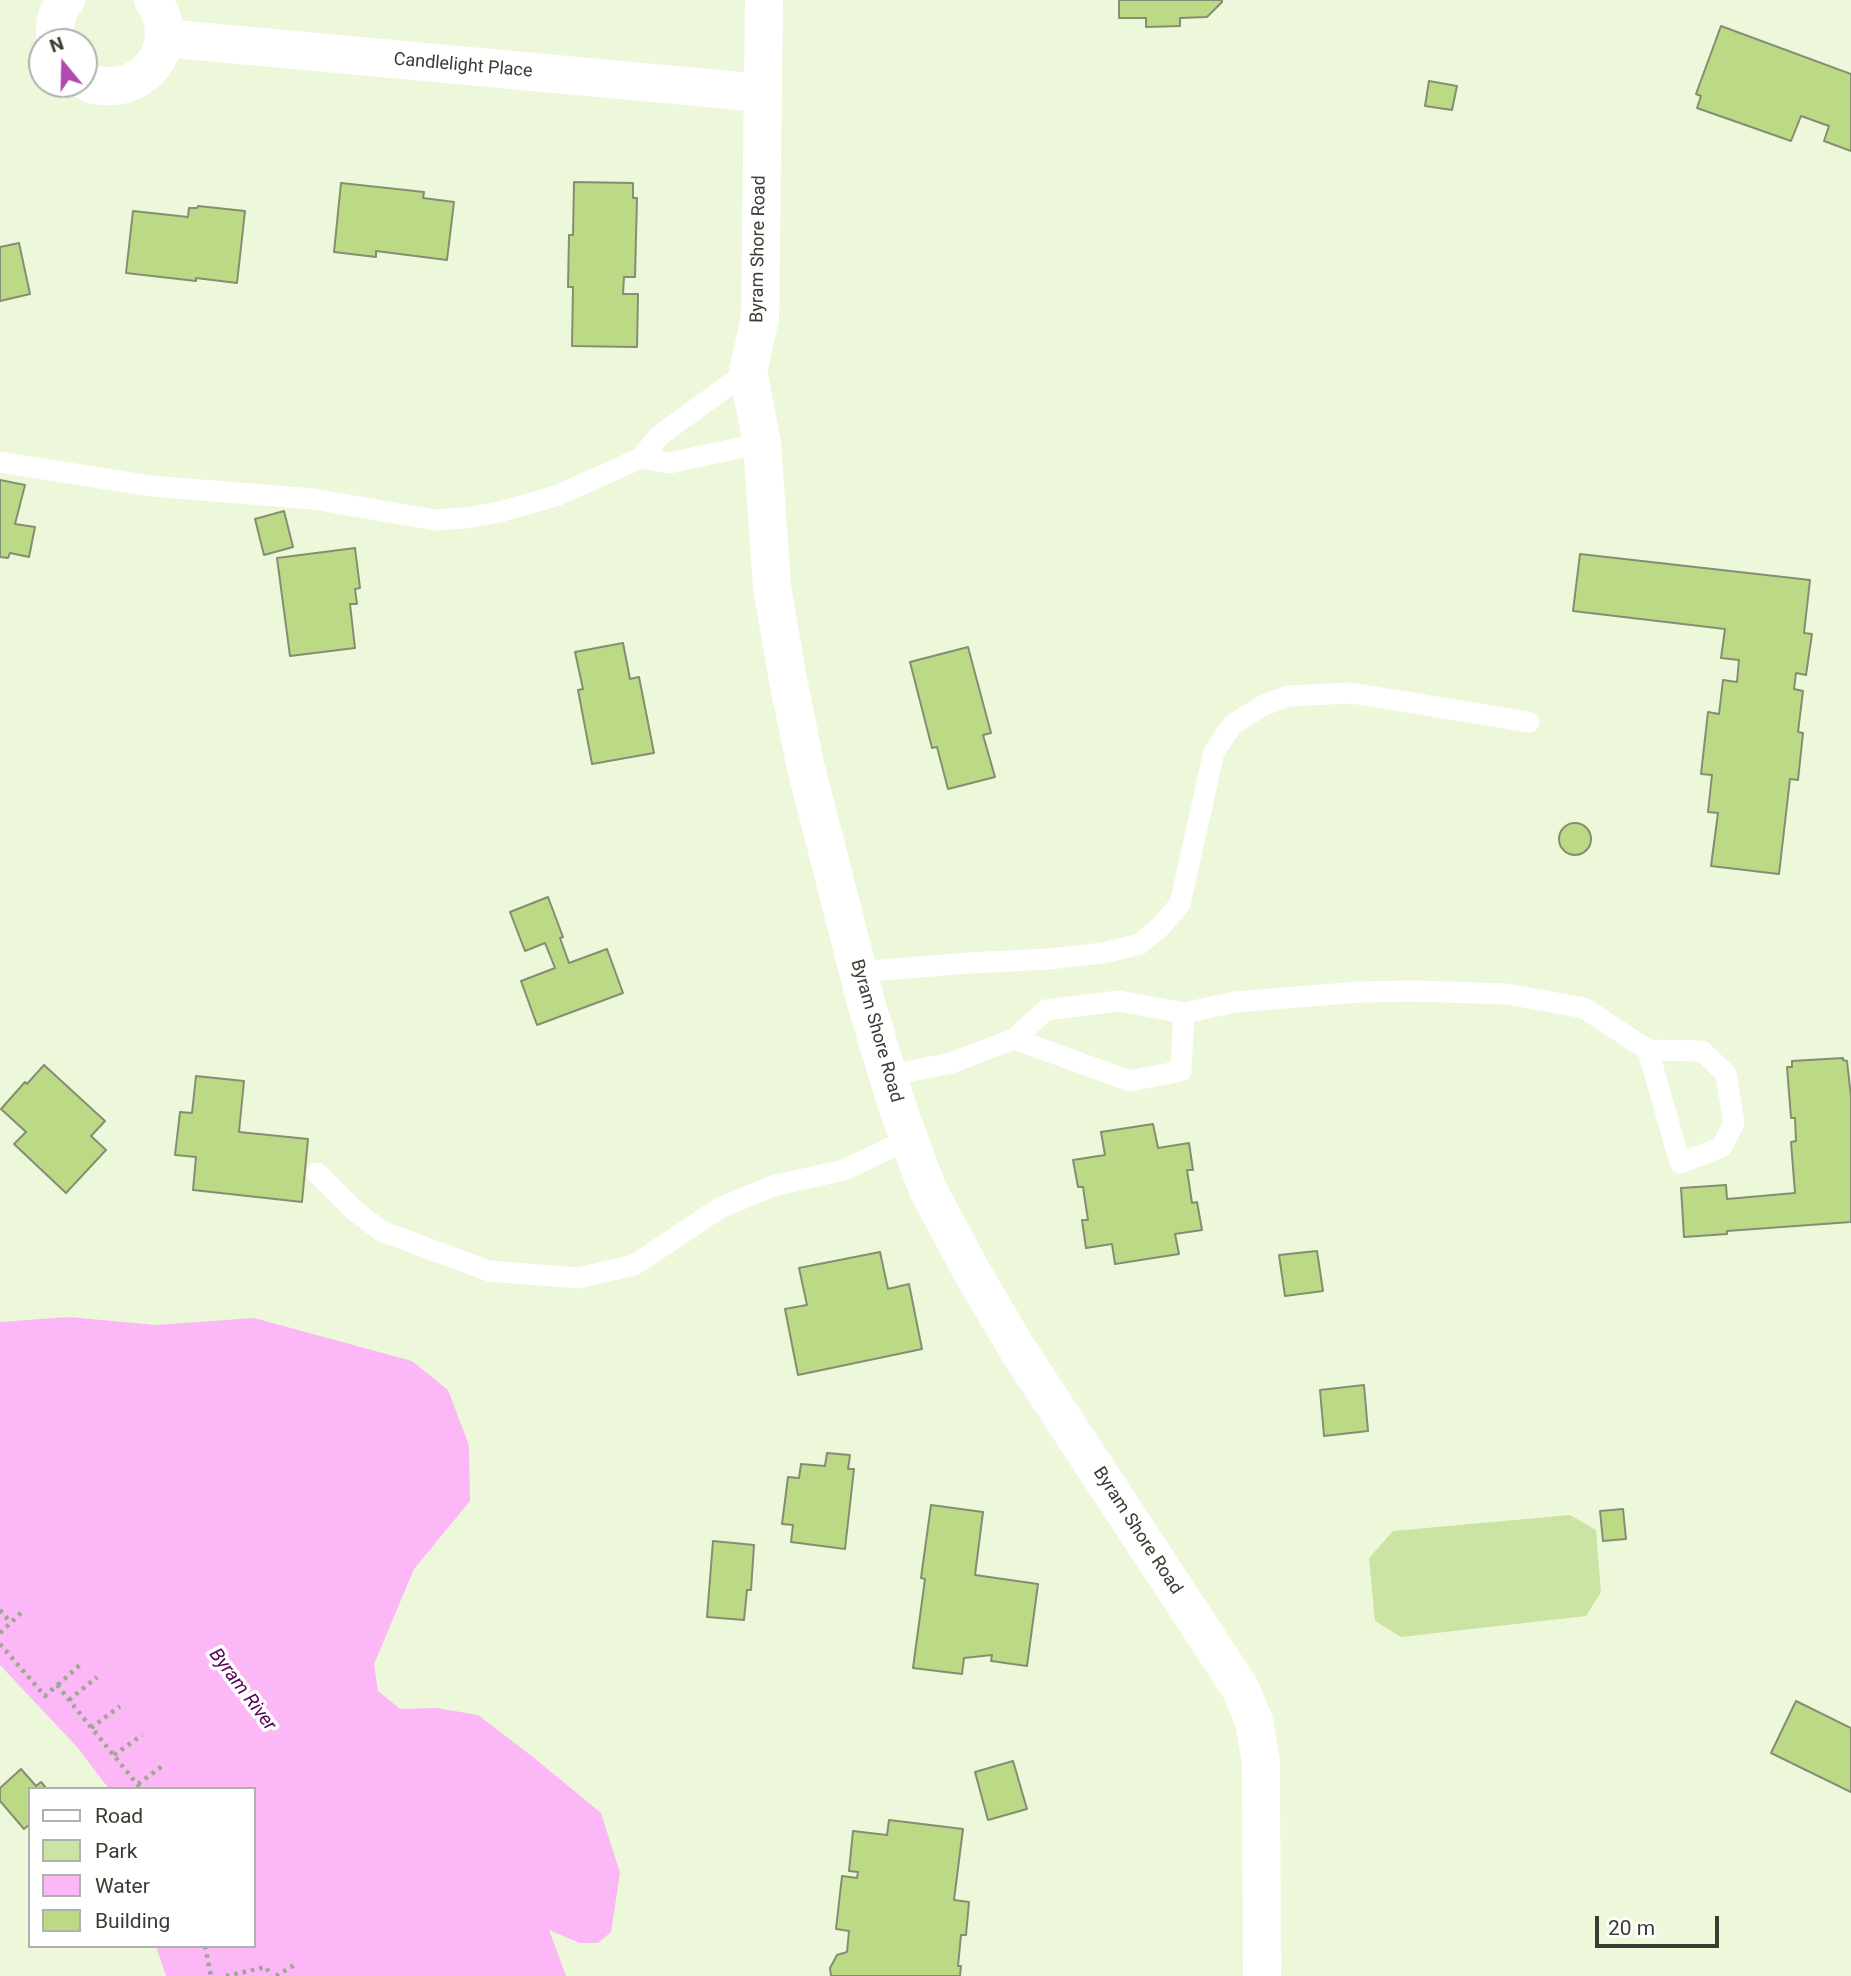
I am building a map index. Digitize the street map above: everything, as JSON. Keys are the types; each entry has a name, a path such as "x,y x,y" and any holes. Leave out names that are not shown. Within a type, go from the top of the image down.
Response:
{"street":[{"path":"55,28 61,6 66,0"},
{"path":"98,85 119,87 141,78 158,59 164,38 161,12 153,0"},
{"name":"Byram Shore Road","path":"764,0 760,318 748,371 762,443 772,587 806,768 887,1076 927,1188 1006,1329 1240,1688 1254,1721 1261,1763 1262,1976"},
{"name":"Candlelight Place","path":"164,38 762,93"}],"lane":[{"path":"0,462 151,486 313,499 436,520 466,518 556,496 641,458 659,436 748,371"},
{"path":"641,458 669,463 762,443"},
{"path":"858,972 1049,959 1103,953 1140,944 1160,927 1180,904 1214,752 1232,725 1262,706 1288,696 1351,693 1529,722"},
{"path":"887,1076 951,1063 1014,1039 1046,1010 1118,1002 1184,1013 1236,1002 1359,992 1414,991 1507,995 1584,1008 1648,1050 1702,1051 1726,1074 1734,1123 1722,1147 1680,1163 1648,1050"},
{"path":"1014,1039 1130,1082 1181,1071 1184,1013"},
{"path":"317,1172 354,1210 381,1231 489,1271 578,1278 634,1265 720,1208 774,1186 844,1170 909,1139"}],"path":[{"path":"0,1610 11,1623"},
{"path":"0,1633 23,1611"},
{"path":"0,1644 45,1696 83,1662"},
{"path":"69,1700 97,1677"},
{"path":"57,1685 139,1787 165,1764"},
{"path":"91,1728 120,1706"},
{"path":"114,1755 142,1735"},
{"path":"205,1948 211,1976"},
{"path":"226,1976 266,1967 273,1976 296,1964"}],"green space":[{"path":"1570,1515 1596,1530 1601,1592 1586,1616 1401,1637 1375,1621 1369,1558 1393,1531"}],"water":[{"name":"Byram River","path":"69,1317 156,1325 254,1318 412,1361 448,1390 469,1445 470,1501 414,1569 374,1664 378,1691 400,1709 437,1708 478,1715 601,1813 620,1873 611,1932 598,1943 580,1943 549,1930 566,1976 166,1976 157,1948 256,1948 256,1787 107,1787 77,1747 0,1665 0,1322"}],"building":[{"path":"1119,0 1222,2 1207,17 1180,18 1180,26 1146,27 1146,18 1119,18"},
{"path":"1721,26 1851,74 1851,151 1824,141 1829,126 1801,116 1791,141 1697,108 1701,96 1696,94"},
{"path":"1429,81 1457,86 1452,110 1425,106"},
{"path":"574,182 633,183 633,198 637,198 635,277 624,277 623,294 638,294 637,347 572,346 573,287 568,287"},
{"path":"341,183 424,192 423,198 454,202 447,260 376,251 376,257 334,252"},
{"path":"198,206 245,211 237,283 126,273 133,211 188,217 189,208"},
{"path":"19,243 30,294 0,301 0,247"},
{"path":"0,480 25,485 15,524 35,527 29,557 10,553 8,558 0,557"},
{"path":"284,511 293,547 264,555 255,519"},
{"path":"355,548 360,588 355,589 357,604 350,604 355,648 290,656 277,558"},
{"path":"1580,554 1810,580 1804,633 1812,634 1806,675 1796,673 1794,689 1803,691 1798,732 1803,733 1798,780 1790,779 1779,874 1711,866 1718,813 1708,812 1712,775 1701,774 1708,712 1719,714 1723,680 1737,682 1739,660 1721,658 1725,629 1573,611"},
{"path":"623,643 630,679 639,677 654,753 592,764 578,690 583,689 575,652"},
{"path":"968,647 991,733 983,735 995,777 948,789 937,747 932,748 910,662"},
{"path":"1575,823 1586,828 1591,839 1586,850 1575,855 1564,850 1559,839 1564,828"},
{"path":"548,897 563,937 560,938 569,963 607,949 623,993 537,1025 521,981 555,968 545,943 525,951 510,912"},
{"path":"1843,1058 1847,1061 1851,1097 1851,1222 1727,1231 1727,1234 1684,1237 1681,1188 1726,1185 1727,1199 1795,1193 1791,1142 1796,1141 1795,1118 1791,1118 1787,1067 1792,1067 1792,1061"},
{"path":"44,1065 105,1121 91,1136 106,1150 66,1193 14,1144 26,1132 1,1109"},
{"path":"196,1076 244,1081 239,1132 308,1139 302,1202 193,1190 196,1157 175,1155 180,1112 192,1113"},
{"path":"1153,1124 1158,1148 1189,1143 1193,1170 1187,1170 1192,1203 1197,1202 1202,1230 1175,1234 1179,1254 1115,1264 1112,1244 1086,1248 1082,1220 1088,1220 1083,1187 1078,1187 1073,1160 1105,1155 1101,1132"},
{"path":"1317,1251 1323,1291 1285,1296 1279,1255"},
{"path":"880,1252 888,1289 909,1284 922,1349 798,1375 785,1309 807,1305 799,1268"},
{"path":"1364,1385 1368,1431 1324,1436 1320,1390"},
{"path":"827,1453 850,1455 848,1469 854,1469 845,1549 791,1542 793,1525 782,1524 788,1477 799,1478 801,1464 825,1466"},
{"path":"931,1505 983,1512 975,1575 1038,1584 1027,1666 991,1661 992,1655 964,1658 962,1674 913,1668 925,1579 921,1578"},
{"path":"1623,1509 1626,1539 1603,1541 1600,1511"},
{"path":"713,1541 754,1545 751,1590 747,1590 744,1620 707,1617"},
{"path":"1796,1701 1851,1728 1851,1792 1771,1753"},
{"path":"1013,1761 1027,1809 988,1820 975,1772"},
{"path":"21,1769 36,1786 41,1782 45,1787 28,1787 28,1826 24,1829 0,1801 0,1788"},
{"path":"889,1820 963,1829 954,1900 969,1902 966,1935 961,1935 958,1966 961,1966 960,1976 831,1976 830,1968 837,1955 847,1952 849,1931 836,1929 842,1876 857,1878 858,1872 849,1871 853,1831 887,1835"}]}
